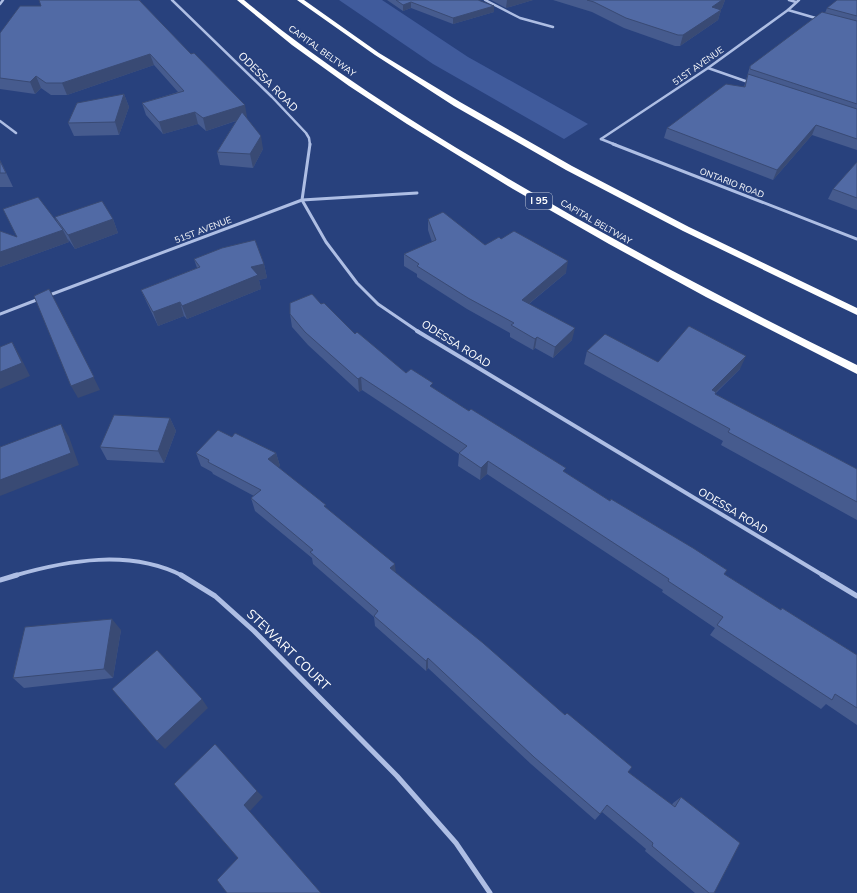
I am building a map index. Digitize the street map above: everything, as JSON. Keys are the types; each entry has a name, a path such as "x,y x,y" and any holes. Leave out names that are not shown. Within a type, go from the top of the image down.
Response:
{"highway":[{"name":"CAPITAL BELTWAY","path":"240,0 261,18 328,69 409,123 523,193 641,259 790,337 857,370"},
{"path":"300,0 377,54 457,104 569,168 692,232 857,312"}],"street":[{"path":"0,4 3,0"},
{"name":"ODESSA ROAD","path":"172,0 272,97 306,133 309,138 310,148 302,200 326,242 357,282 378,304 424,336 857,596"},
{"path":"485,0 520,18 553,27"},
{"path":"789,0 798,1"},
{"name":"51ST AVENUE","path":"601,139 708,68 788,10 798,1"},
{"path":"788,10 822,20"},
{"path":"708,68 758,85"},
{"path":"0,121 16,133"},
{"name":"ONTARIO ROAD","path":"601,139 857,239"},
{"name":"51ST AVENUE","path":"0,314 302,200 417,192"},
{"name":"STEWART COURT","path":"0,580 35,570 94,560 119,559 175,572 190,580 215,596 254,631 397,776 456,843 490,893"}],"shaded area":[{"path":"339,0 382,0 468,57 588,124 564,139 433,64"}],"building":[{"path":"39,0 139,0 191,54 194,53 245,105 203,118 195,112 159,122 142,103 184,91 150,54 62,83 46,83 36,76 30,82 0,78 0,33 20,6 41,6"},
{"path":"396,0 478,0 494,6 453,18 411,2 403,5"},
{"path":"587,0 722,0 712,7 721,10 683,35 678,35 626,18"},
{"path":"837,0 857,0 857,16 827,8"},
{"path":"822,12 857,21 857,104 750,69 750,66"},
{"path":"748,74 857,109 857,139 816,125 777,170 667,128 726,84 745,87"},
{"path":"124,94 115,122 68,123 77,103"},
{"path":"242,112 261,136 250,154 217,152"},
{"path":"0,161 6,173 0,173"},
{"path":"857,162 857,198 833,189"},
{"path":"38,197 63,230 0,252 0,231 17,237 3,209"},
{"path":"102,201 113,219 68,235 55,217"},
{"path":"443,212 485,245 499,237 501,239 514,231 568,261 522,300 575,328 555,347 537,337 535,339 511,325 514,323 468,298 417,266 419,264 404,254 436,240 428,219"},
{"path":"255,240 264,264 251,267 258,275 182,306 180,302 153,312 141,290 200,267 194,259 222,248"},
{"path":"49,289 94,377 71,386 34,296"},
{"path":"312,294 321,304 324,303 355,334 357,332 406,373 411,369 433,383 430,386 469,411 471,409 566,468 563,471 610,501 611,499 693,548 727,570 724,574 857,655 857,708 835,694 832,700 717,625 723,617 668,581 669,579 488,461 481,468 459,453 467,446 361,377 358,379 305,332 290,314 290,303"},
{"path":"689,326 746,356 712,390 716,392 715,394 857,469 857,502 728,432 730,429 587,351 605,334 658,362"},
{"path":"12,342 22,363 0,372 0,347"},
{"path":"114,415 170,418 158,451 100,447"},
{"path":"61,424 71,453 0,480 0,447"},
{"path":"218,430 232,437 235,433 276,453 268,459 326,505 324,506 395,564 390,568 483,643 565,715 567,713 632,767 628,772 675,807 681,797 740,843 714,893 709,893 652,846 653,843 607,805 600,814 534,757 428,658 426,661 374,616 378,611 310,552 313,550 251,498 261,490 208,462 209,460 196,453"},
{"path":"112,619 104,669 13,678 25,627"},
{"path":"157,650 202,699 157,741 112,689"},
{"path":"215,744 257,791 244,805 321,893 227,893 217,880 238,858 174,784"}]}
